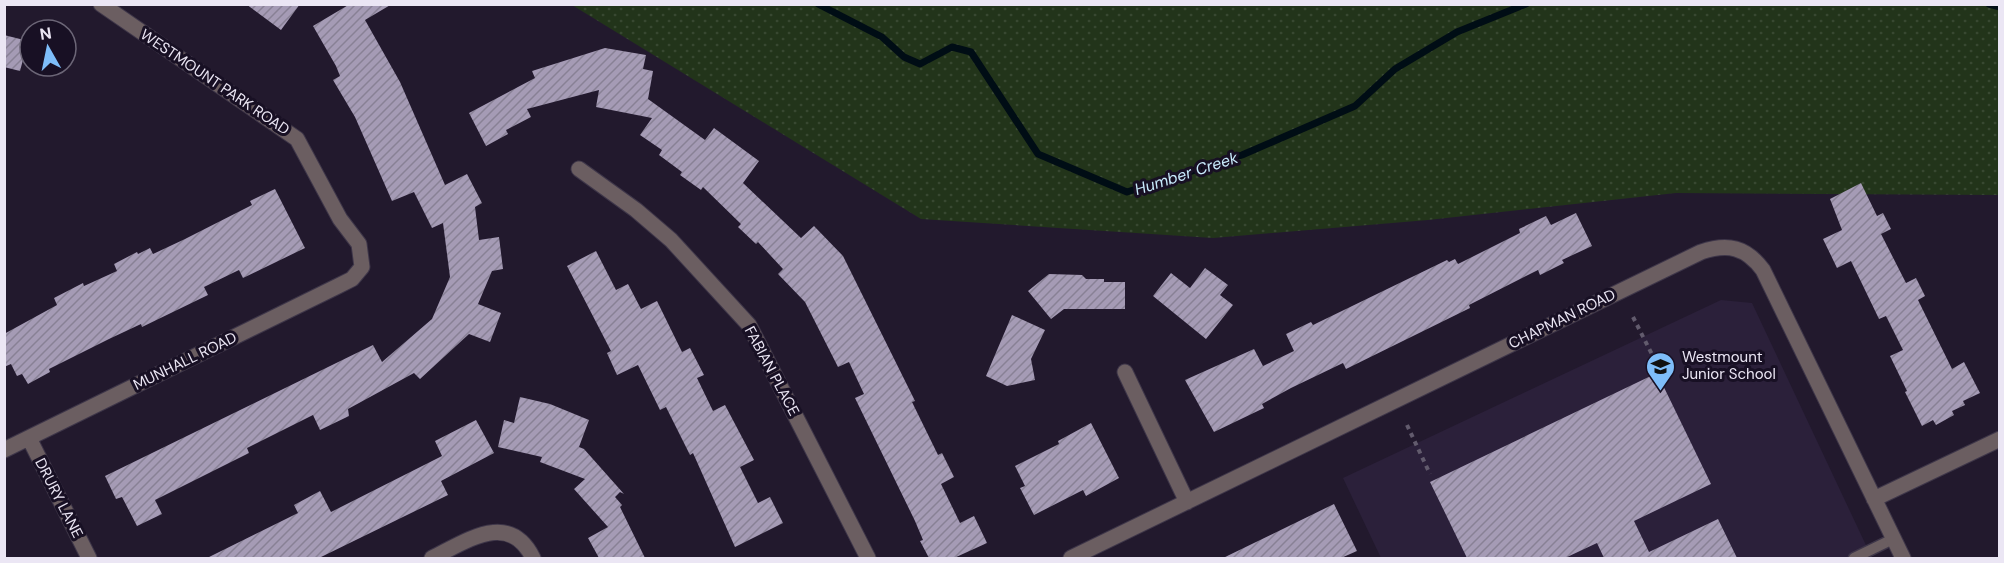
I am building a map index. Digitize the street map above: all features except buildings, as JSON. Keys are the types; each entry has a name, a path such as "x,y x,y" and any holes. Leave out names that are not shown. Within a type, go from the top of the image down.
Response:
{"street":[{"name":"WESTMOUNT PARK ROAD","path":"101,4 297,139 340,219 359,244 362,267"},
{"name":"FABIAN PLACE","path":"579,169 636,210 671,240 749,326 868,558"},
{"name":"CHAPMAN ROAD","path":"1071,558 1701,252 1726,246 1747,253 1763,270 1903,558"},
{"name":"MUNHALL ROAD","path":"4,450 352,279 362,267"},
{"path":"1125,372 1187,502"},
{"name":"DRURY LANE","path":"29,438 89,558"},
{"path":"1874,499 2000,439"},
{"path":"432,558 475,537 503,532 516,537 527,547 533,558"}],"lane":[{"path":"1854,558 1893,539"}],"path":[{"path":"1633,317 1660,370"},
{"path":"1407,425 1430,474"}],"shaded area":[{"name":"Westmount Junior School","path":"1721,300 1752,303 1872,558 1381,558 1343,478"}],"green space":[{"path":"572,5 1999,5 1999,195 1676,193 1428,220 1213,238 921,219"}],"waterway":[{"name":"Humber Creek","path":"818,4 882,37 904,57 920,64 952,47 971,52 1038,154 1127,192 1242,155 1355,106 1395,69 1457,32 1526,4"},
{"name":"Humber Creek","path":"1989,4 2000,7"}],"place":[{"name":"Westmount Junior School","path":"1661,392"}]}
